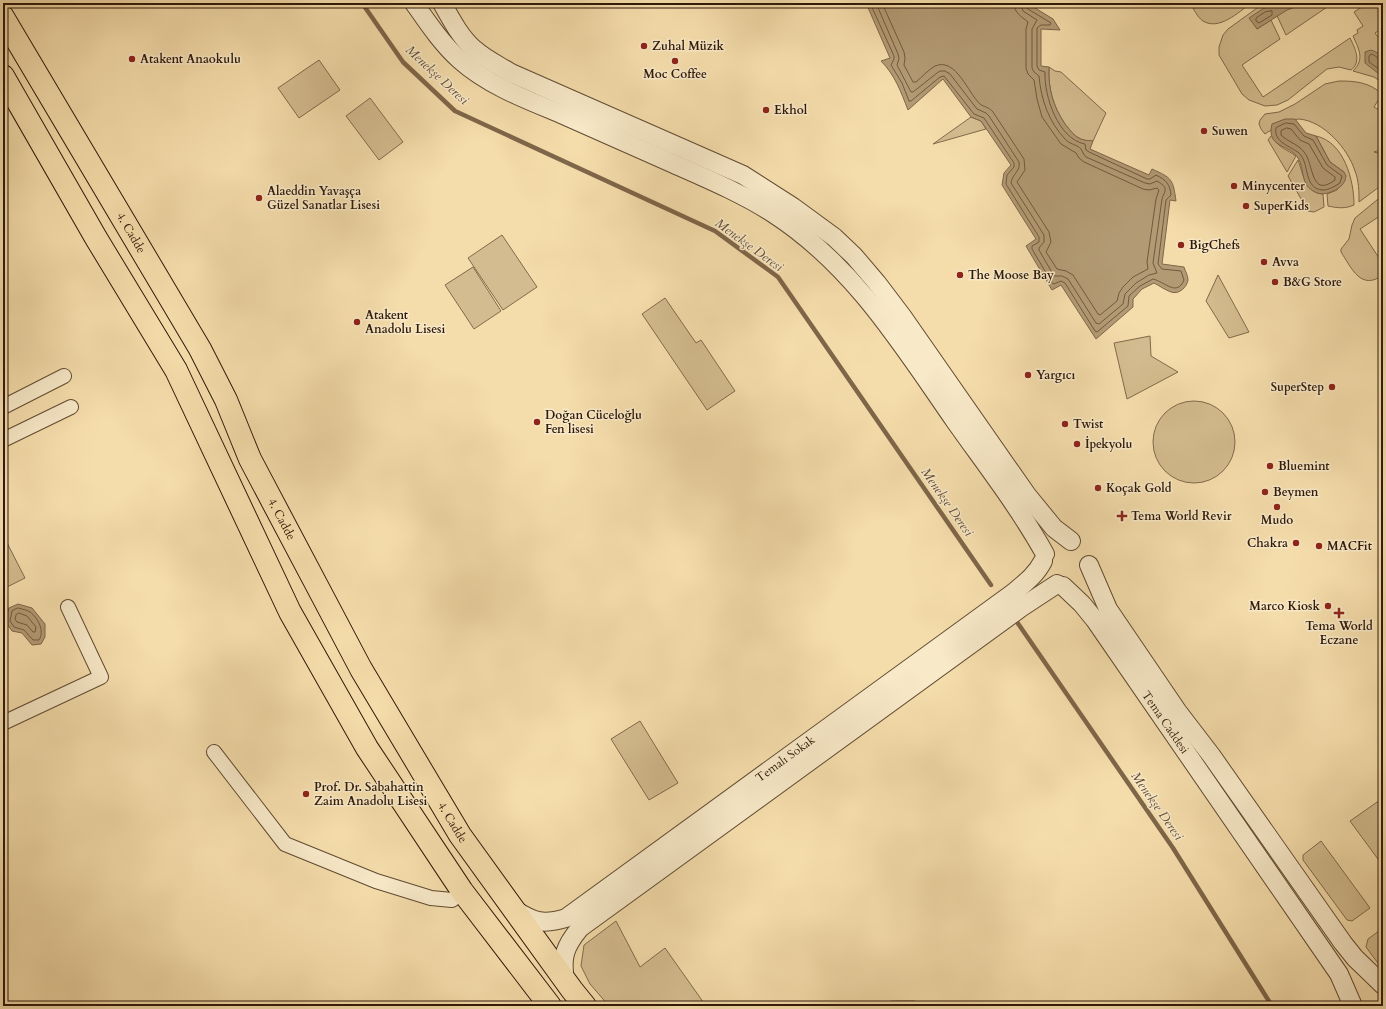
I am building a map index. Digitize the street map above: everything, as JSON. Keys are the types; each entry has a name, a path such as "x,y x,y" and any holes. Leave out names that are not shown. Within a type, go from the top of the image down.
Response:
{"main road":[{"name":"4. Cadde","path":"3,17 200,349 226,400 250,459 361,669 460,835 585,1006"},
{"path":"3,76 96,238 176,370 290,612 367,748 462,891 550,1006"}],"street":[{"path":"414,3 441,41 461,61 484,78 518,96 707,179 758,204 775,214 829,257 868,298 1023,517 1044,557 1045,574 1049,579 1060,585 1068,586 1076,584 1082,580 1087,573 1089,559 1085,550 1078,543 1063,540 1056,542 1049,547 1044,557"},
{"path":"442,3 459,33 472,48 485,58 511,73 742,175 794,207 834,237 854,256 878,283 1027,495 1054,528 1071,541"},
{"path":"3,406 64,376"},
{"path":"3,440 71,407"},
{"name":"Temalı Sokak","path":"514,910 529,919 542,922 556,921 566,918 1030,580 1038,571 1044,557"},
{"path":"1089,565 1108,609 1178,712 1211,756 1343,943 1355,958 1383,985"},
{"path":"565,980 563,967 564,959 570,941 580,928 1016,611 1060,585"},
{"name":"Tema Caddesi","path":"1060,585 1082,604 1095,620 1340,974 1353,1006"},
{"path":"3,723 102,677 68,607"},
{"path":"214,752 285,844 376,881 431,898 452,900 462,891"}],"shaded area":[{"path":"1190,3 1251,3 1235,15 1216,24 1203,21 1197,15"},
{"path":"1264,3 1266,8 1264,8 1257,29 1271,20 1280,39 1242,65 1263,97 1350,38 1354,46 1357,59 1354,67 1351,70 1339,67 1327,69 1288,100 1277,105 1265,106 1249,100 1242,94 1219,55 1219,47 1223,35 1228,29"},
{"path":"1271,3 1282,5 1286,3 1333,3 1286,35"},
{"path":"1368,3 1383,3 1383,28 1375,33 1383,44 1383,83 1374,77 1353,71 1357,67 1360,54 1353,36 1358,33 1357,30 1363,26 1354,12"},
{"path":"319,60 340,90 299,118 278,88"},
{"path":"1049,67 1055,71 1061,72 1106,113 1093,141 1081,139 1075,136 1065,124 1054,104 1050,90"},
{"path":"1339,81 1362,83 1372,87 1382,94 1374,107 1383,112 1383,149 1374,152 1378,153 1383,151 1383,184 1359,202 1359,190 1352,163 1341,145 1326,131 1308,121 1299,119 1281,125 1265,134 1259,124 1260,120 1265,114 1279,112 1295,104 1325,84"},
{"path":"370,98 403,142 379,160 346,116"},
{"path":"971,117 981,121 986,129 933,144"},
{"path":"1272,135 1279,145 1296,156 1287,172 1268,140"},
{"path":"1316,136 1326,140 1334,146 1346,163 1354,195 1354,205 1341,208 1328,206 1327,194 1337,190 1344,172 1330,162"},
{"path":"1298,160 1308,186 1317,193 1323,194 1324,207 1314,212 1308,211 1288,176"},
{"path":"1383,195 1383,214 1360,229 1381,261 1383,260 1383,275 1369,281 1358,276 1353,271 1341,252 1341,249 1349,239 1355,218"},
{"path":"502,235 537,287 503,310 468,258"},
{"path":"473,267 501,311 474,329 445,285"},
{"path":"1218,275 1249,332 1229,338 1206,301"},
{"path":"665,298 696,343 701,340 735,391 707,410 642,314"},
{"path":"1150,336 1151,356 1178,372 1127,399 1114,343"},
{"path":"1186,401 1202,401 1217,408 1228,419 1235,434 1235,450 1232,458 1223,471 1210,480 1202,483 1186,483 1171,476 1160,465 1153,450 1153,434 1160,419 1171,408"},
{"path":"3,535 25,578 3,589"},
{"path":"640,721 678,783 649,800 611,739"},
{"path":"1383,798 1383,866 1350,821"},
{"path":"1321,841 1370,908 1352,921 1347,920 1303,860 1303,855"},
{"path":"616,921 640,967 665,948 706,1006 609,1006 590,984 581,966 584,945"},
{"path":"1383,928 1383,970 1366,947 1368,939"},
{"path":"892,1001 914,1001 933,1006 875,1006"}],"water":[{"path":"866,3 1027,3 1053,19 1060,30 1041,29 1041,66 1049,67 1050,90 1057,111 1075,136 1081,139 1093,141 1090,149 1149,175 1152,169 1168,177 1174,188 1176,201 1170,200 1162,264 1184,267 1188,280 1184,288 1174,293 1154,283 1142,289 1133,299 1133,307 1096,339 1061,285 1052,290 1026,246 1036,239 1002,185 1004,173 1011,165 981,121 971,117 943,79 908,110 894,78 881,61 890,58"},
{"path":"1289,3 1306,3 1287,10 1257,29 1249,18 1264,8 1282,6"},
{"path":"1371,50 1379,54 1383,60 1383,77 1365,63 1365,52"},
{"path":"1285,119 1295,119 1306,133 1316,136 1330,162 1344,172 1346,176 1345,181 1340,187 1331,192 1322,194 1310,189 1305,181 1298,158 1289,150 1275,142 1272,137 1272,124"},
{"path":"18,604 32,608 45,624 45,637 41,644 32,645 22,633 12,631 5,621 9,608"}],"waterway":[{"name":"Menekşe Deresi","path":"362,3 403,62 455,111 715,231 778,277 991,585"},
{"name":"Menekşe Deresi","path":"1017,622 1173,848 1272,1006"}],"place":[{"name":"Zuhal Müzik","path":"644,46"},
{"name":"Atakent Anaokulu","path":"132,59"},
{"name":"Moc Coffee","path":"675,61"},
{"name":"Ekhol","path":"766,110"},
{"name":"Suwen","path":"1204,131"},
{"name":"Minycenter","path":"1234,186"},
{"name":"Alaeddin Yavaşça Güzel Sanatlar Lisesi","path":"259,198"},
{"name":"SuperKids","path":"1246,206"},
{"name":"BigChefs","path":"1181,245"},
{"name":"Avva","path":"1264,262"},
{"name":"The Moose Bay","path":"960,275"},
{"name":"B&G Store","path":"1275,282"},
{"name":"Atakent Anadolu Lisesi","path":"357,322"},
{"name":"Yargıcı","path":"1028,375"},
{"name":"SuperStep","path":"1332,387"},
{"name":"Doğan Cüceloğlu Fen lisesi","path":"537,422"},
{"name":"Twist","path":"1065,424"},
{"name":"İpekyolu","path":"1077,444"},
{"name":"Bluemint","path":"1270,466"},
{"name":"Koçak Gold","path":"1098,488"},
{"name":"Beymen","path":"1265,492"},
{"name":"Mudo","path":"1277,507"},
{"name":"Tema World Revir","path":"1122,516"},
{"name":"Chakra","path":"1296,543"},
{"name":"MACFit","path":"1319,546"},
{"name":"Marco Kiosk","path":"1328,606"},
{"name":"Tema World Eczane","path":"1339,613"},
{"name":"Prof. Dr. Sabahattin Zaim Anadolu Lisesi","path":"306,794"}]}
